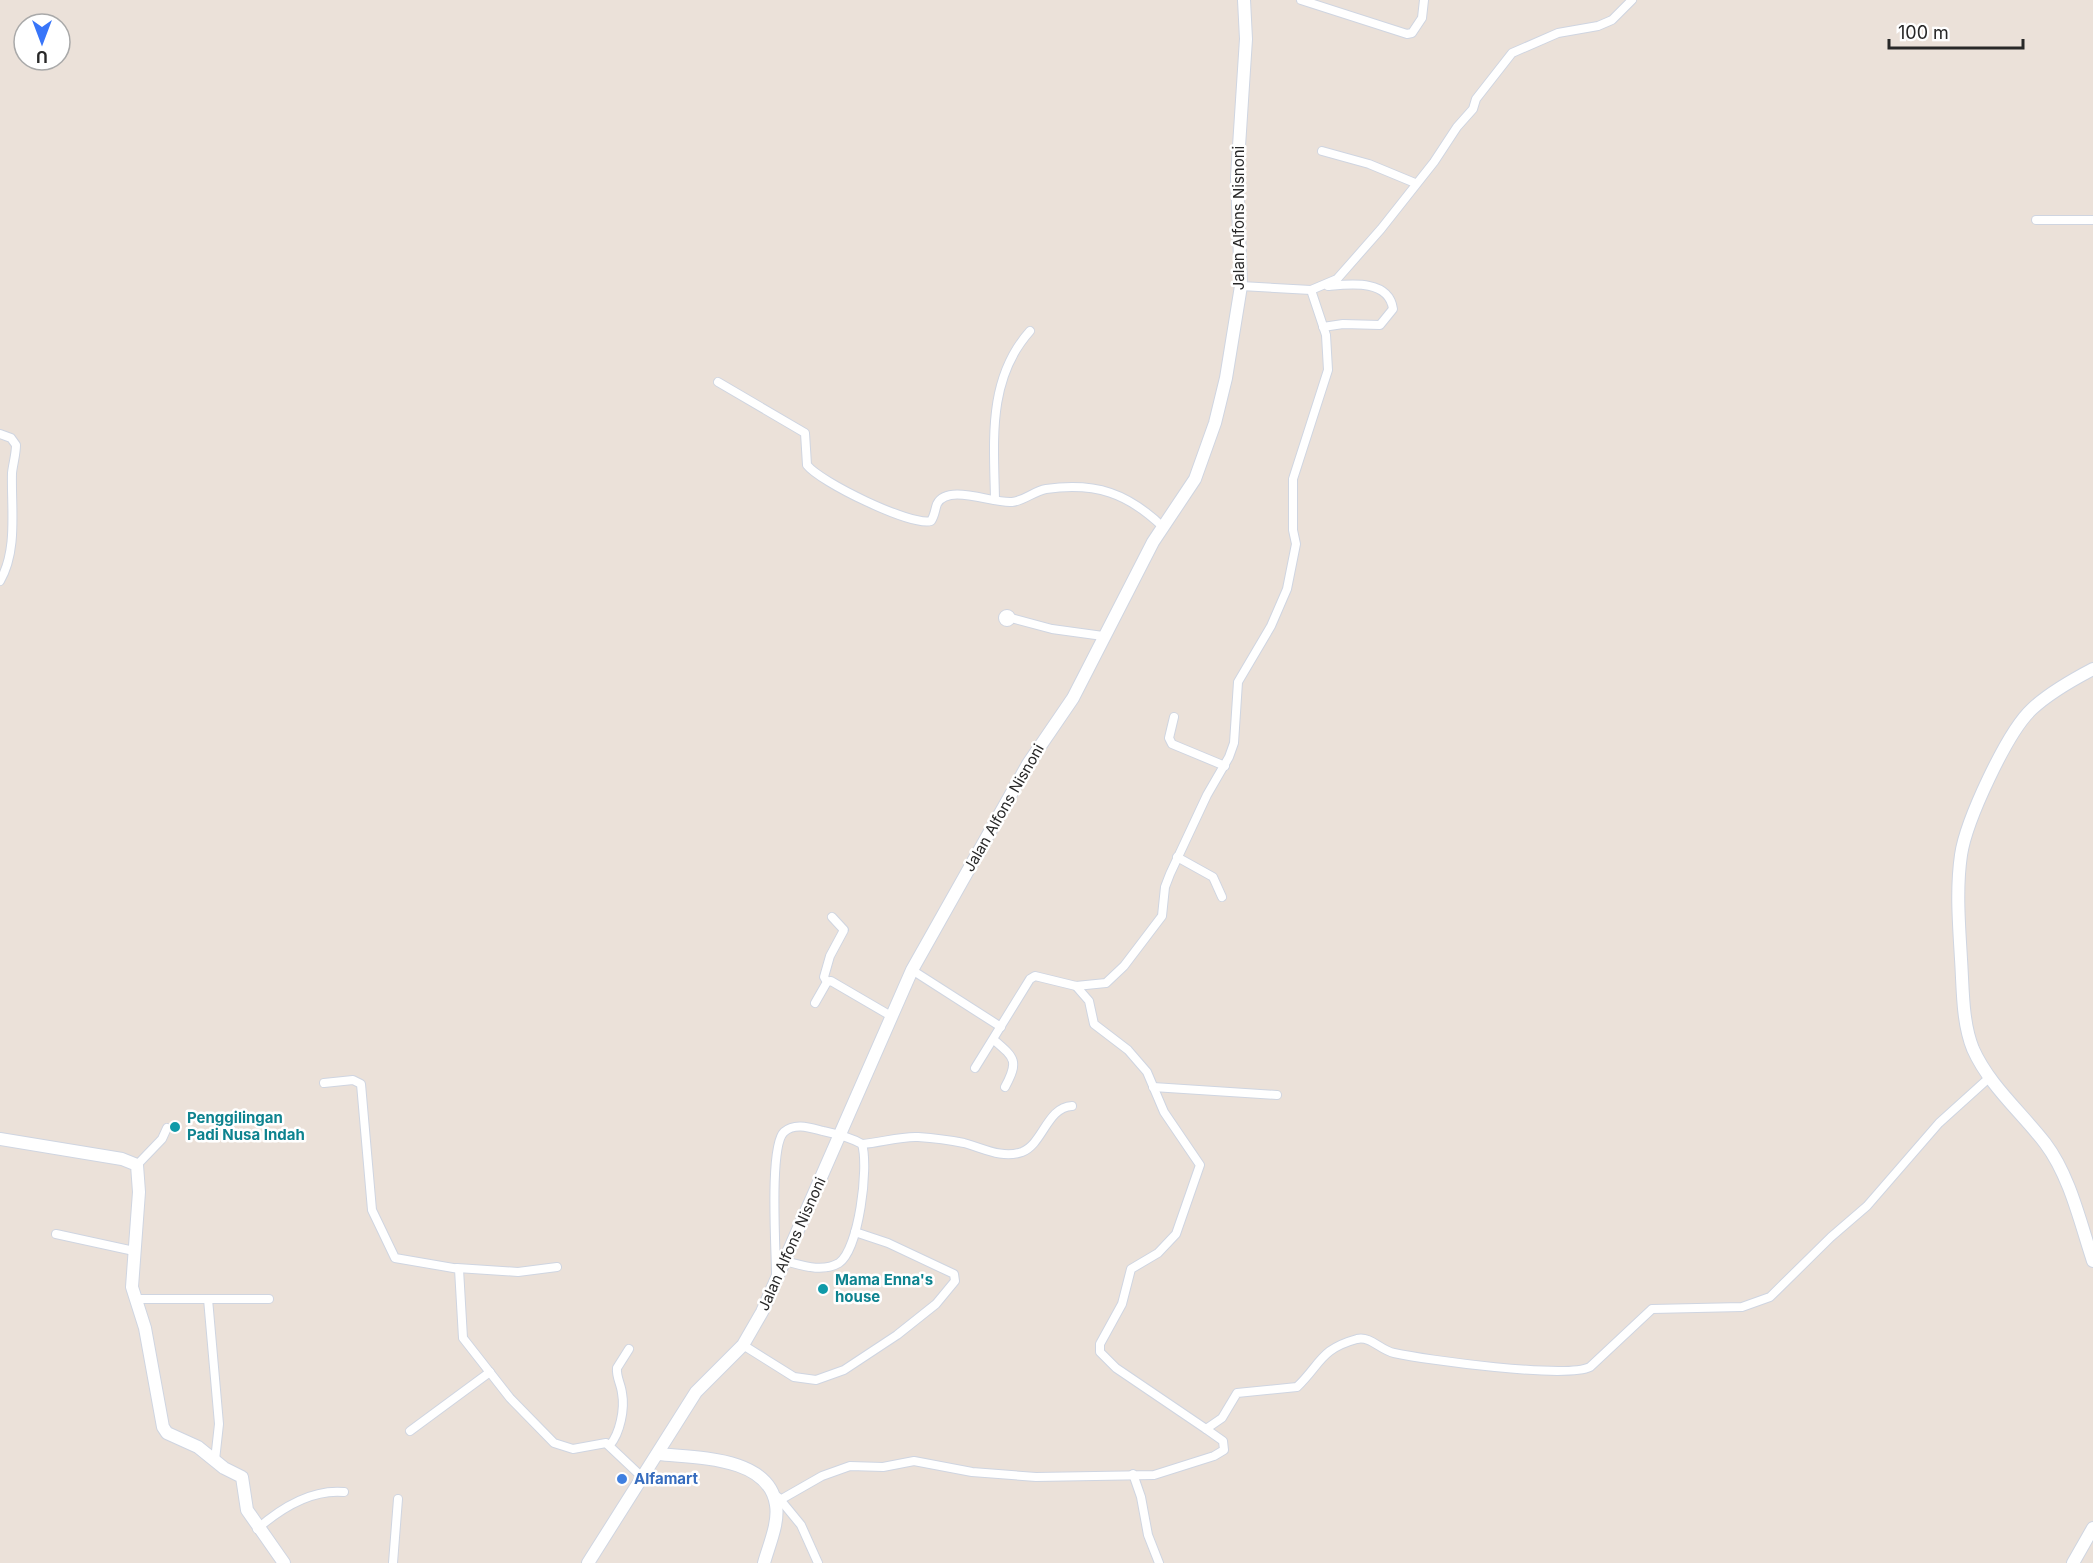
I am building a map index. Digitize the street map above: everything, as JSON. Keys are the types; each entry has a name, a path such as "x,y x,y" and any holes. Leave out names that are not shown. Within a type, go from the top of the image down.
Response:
{"main road":[{"name":"Jalan Alfons Nisnoni","path":"588,1563 696,1392 743,1346 777,1280 912,970 1028,764 1073,698 1153,542 1195,479 1215,423 1230,360 1241,286 1238,149 1246,39 1244,0"},
{"path":"2093,669 2031,709 2016,728 1975,811 1963,845 1959,913 1964,998 1972,1046 1990,1077 2052,1155 2066,1180 2093,1261"},
{"path":"0,1139 122,1159 137,1165 139,1192 132,1287 145,1328 164,1429 198,1447 224,1468 243,1477 247,1510 257,1529 284,1563"},
{"path":"658,1454 729,1461 750,1471 776,1495 776,1520 765,1563"},
{"path":"2073,1563 2093,1528"}],"street":[{"path":"1303,0 1407,34 1412,33 1422,18 1424,0"},
{"path":"1327,286 1337,279 1381,229 1415,183 1434,162 1457,127 1473,109 1476,99 1512,53 1558,33 1598,26 1612,20 1632,0"},
{"path":"1322,151 1369,164 1415,183"},
{"path":"2036,220 2093,220"},
{"path":"1241,286 1311,290 1327,286 1356,284 1374,287 1388,296 1393,309 1380,325 1343,324 1323,327"},
{"path":"975,1068 994,1040 1022,990 1035,976 1077,986 1106,983 1124,966 1162,916 1165,887 1177,857 1225,766 1234,742 1238,682 1278,610 1287,589 1296,544 1293,530 1293,478 1328,370 1323,327 1311,290"},
{"path":"994,500 996,401 1006,369 1030,331"},
{"path":"718,382 805,433 807,465 821,477 901,516 920,522 931,520 937,504 951,494 1020,501 1044,489 1097,489 1120,495 1148,512 1164,528"},
{"path":"0,434 11,438 16,445 12,470 14,525 4,573 0,581"},
{"path":"1011,618 1052,630 1103,636"},
{"path":"1174,717 1169,738 1172,744 1225,766"},
{"path":"1177,857 1213,877 1222,897"},
{"path":"827,982 824,976 830,956 844,930 832,917"},
{"path":"912,970 1001,1027"},
{"path":"827,982 831,981 891,1016"},
{"path":"815,1003 827,982"},
{"path":"818,1563 801,1525 776,1495 850,1466 896,1466 914,1461 972,1472 1036,1477 1164,1473 1220,1453 1225,1446 1223,1441 1116,1368 1102,1356 1099,1347 1122,1304 1131,1269 1158,1253 1176,1234 1200,1166 1197,1158 1164,1112 1147,1072 1128,1050 1094,1024 1089,1001 1077,986"},
{"path":"994,1040 1010,1053 1014,1062 1013,1071 1005,1087"},
{"path":"1206,1429 1221,1418 1237,1393 1298,1387 1326,1352 1359,1339 1366,1339 1390,1353 1431,1359 1540,1371 1582,1370 1590,1367 1652,1309 1742,1307 1762,1302 1778,1292 1831,1237 1867,1206 1939,1124 1990,1077"},
{"path":"324,1083 353,1080 361,1084 372,1210 395,1258 399,1261 457,1268 518,1272 557,1267"},
{"path":"1154,1087 1277,1095"},
{"path":"777,1280 775,1200 779,1138 786,1130 797,1126 841,1135 862,1144 918,1137 964,1144 987,1152 1020,1153 1032,1145 1053,1117 1068,1106 1072,1106"},
{"path":"137,1165 162,1139 167,1128"},
{"path":"785,1261 815,1267 834,1265 841,1262 852,1246 866,1163 862,1144"},
{"path":"743,1346 794,1377 816,1380 844,1370 897,1335 936,1304 955,1281 954,1274 888,1243 855,1232"},
{"path":"56,1234 134,1251"},
{"path":"457,1268 463,1338 510,1398 550,1441 573,1449 597,1443 610,1445 642,1477"},
{"path":"135,1299 269,1299"},
{"path":"208,1299 219,1424 215,1460"},
{"path":"610,1445 617,1436 622,1408 622,1393 617,1368 629,1349"},
{"path":"410,1431 490,1372"},
{"path":"1133,1474 1141,1497 1148,1535 1159,1563"},
{"path":"257,1529 293,1503 331,1491 344,1492"},
{"path":"393,1563 398,1499"}],"place":[{"name":"Penggilingan Padi Nusa Indah","path":"175,1127"},
{"name":"Mama Enna's house","path":"823,1289"},
{"name":"Alfamart","path":"622,1479"}]}
